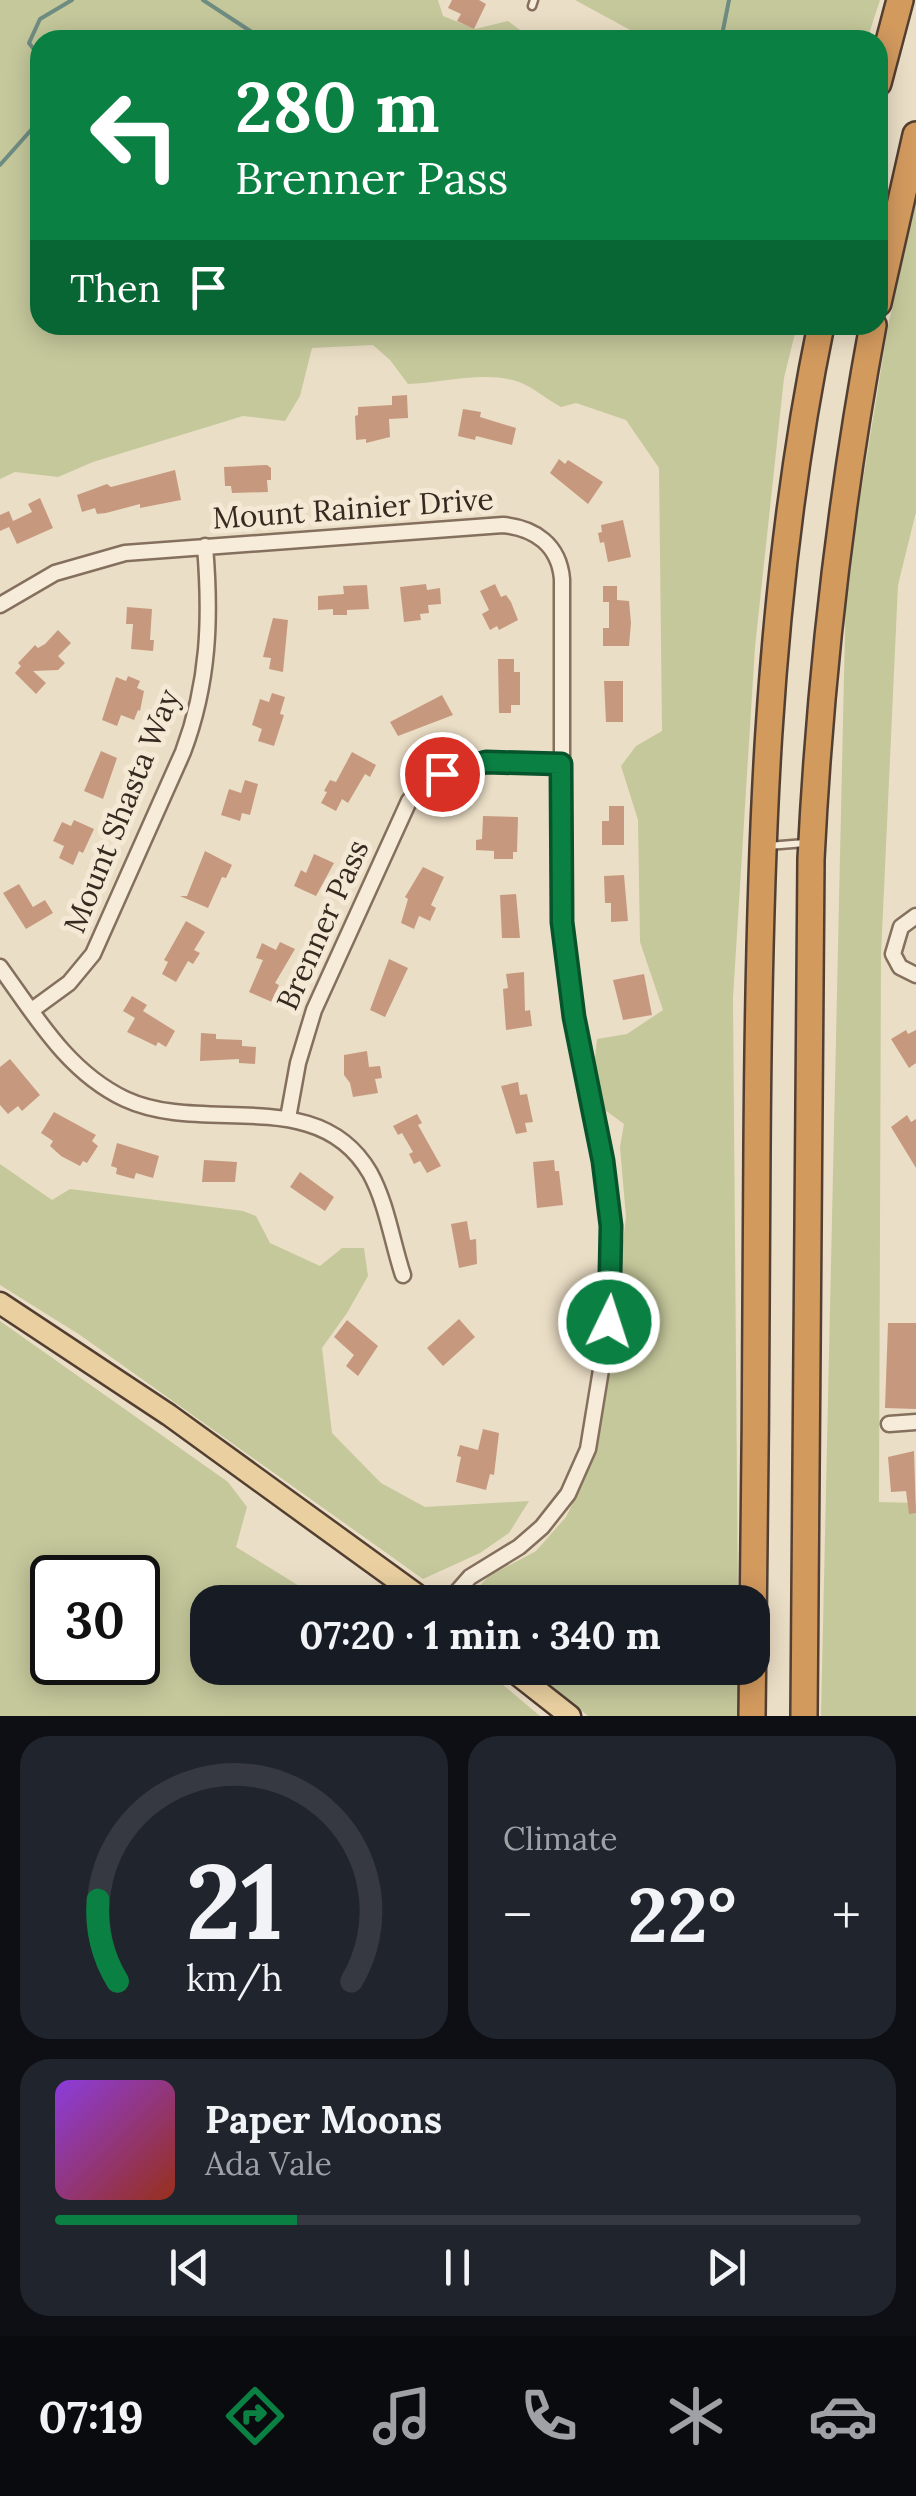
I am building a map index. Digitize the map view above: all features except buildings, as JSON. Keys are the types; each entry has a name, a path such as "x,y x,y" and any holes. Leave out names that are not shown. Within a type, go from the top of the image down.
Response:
{"highway":[{"path":"888,45 900,0"},
{"path":"888,259 916,136"},
{"path":"752,1716 762,846 768,718 783,565 819,335"},
{"path":"804,1716 812,842 832,580 871,335"}],"main road":[{"path":"0,1303 169,1416 403,1585"},
{"path":"531,1685 570,1716"}],"street":[{"name":"Mount Rainier Drive","path":"0,605 55,573 144,550 503,525 535,533 556,555 561,570 562,922 571,999 603,1161 611,1226 609,1322 588,1448 568,1494 542,1527 463,1585"},
{"name":"Mount Shasta Way","path":"32,1010 69,983 93,954 189,737 203,689 207,657 210,616 204,546"},
{"name":"Brenner Pass","path":"288,1118 298,1063 314,1010 410,801 432,779 463,766 486,762 561,764"},
{"path":"916,916 901,927 893,954 900,966 916,975"},
{"path":"0,967 73,1064 124,1098 176,1115 288,1118 310,1123 342,1140 364,1164 384,1208 402,1276"},
{"path":"889,1424 916,1422"}],"lane":[{"path":"762,846 812,842"}],"green space":[{"path":"0,0 438,0 443,16 475,29 508,21 520,30 30,30 30,335 795,335 784,378 755,647 733,998 738,1585 480,1585 489,1576 536,1551 566,1517 583,1482 606,1387 626,1217 620,1147 624,1124 605,1110 594,1068 597,1039 627,1034 663,1010 640,942 638,820 621,766 636,746 662,731 659,468 626,420 576,403 561,407 524,384 506,379 478,377 408,384 373,345 312,348 300,396 285,421 243,416 93,462 58,477 15,472 0,479"},
{"path":"575,0 880,0 870,30 630,30"},
{"path":"916,202 916,512 898,585 881,955 879,1502 916,1503 916,1716 821,1716 846,585 888,326"},
{"path":"0,1164 52,1200 70,1189 243,1211 256,1216 270,1243 320,1266 342,1248 364,1248 368,1276 322,1348 332,1433 381,1483 425,1507 529,1501 509,1533 480,1553 423,1579 80,1335 0,1285"},
{"path":"0,1321 228,1482 247,1507 236,1547 297,1585 190,1585 190,1685 503,1685 540,1716 0,1716"},
{"path":"550,1685 739,1685 740,1716 588,1716"}],"waterway":[{"path":"35,30 40,19 72,0"},
{"path":"203,0 249,30"},
{"path":"723,30 729,0"},
{"path":"30,41 30,44"},
{"path":"0,165 30,131"}],"route":[{"path":"442,774 486,762 561,764 562,922 568,980 603,1161 611,1226 609,1322"}]}
